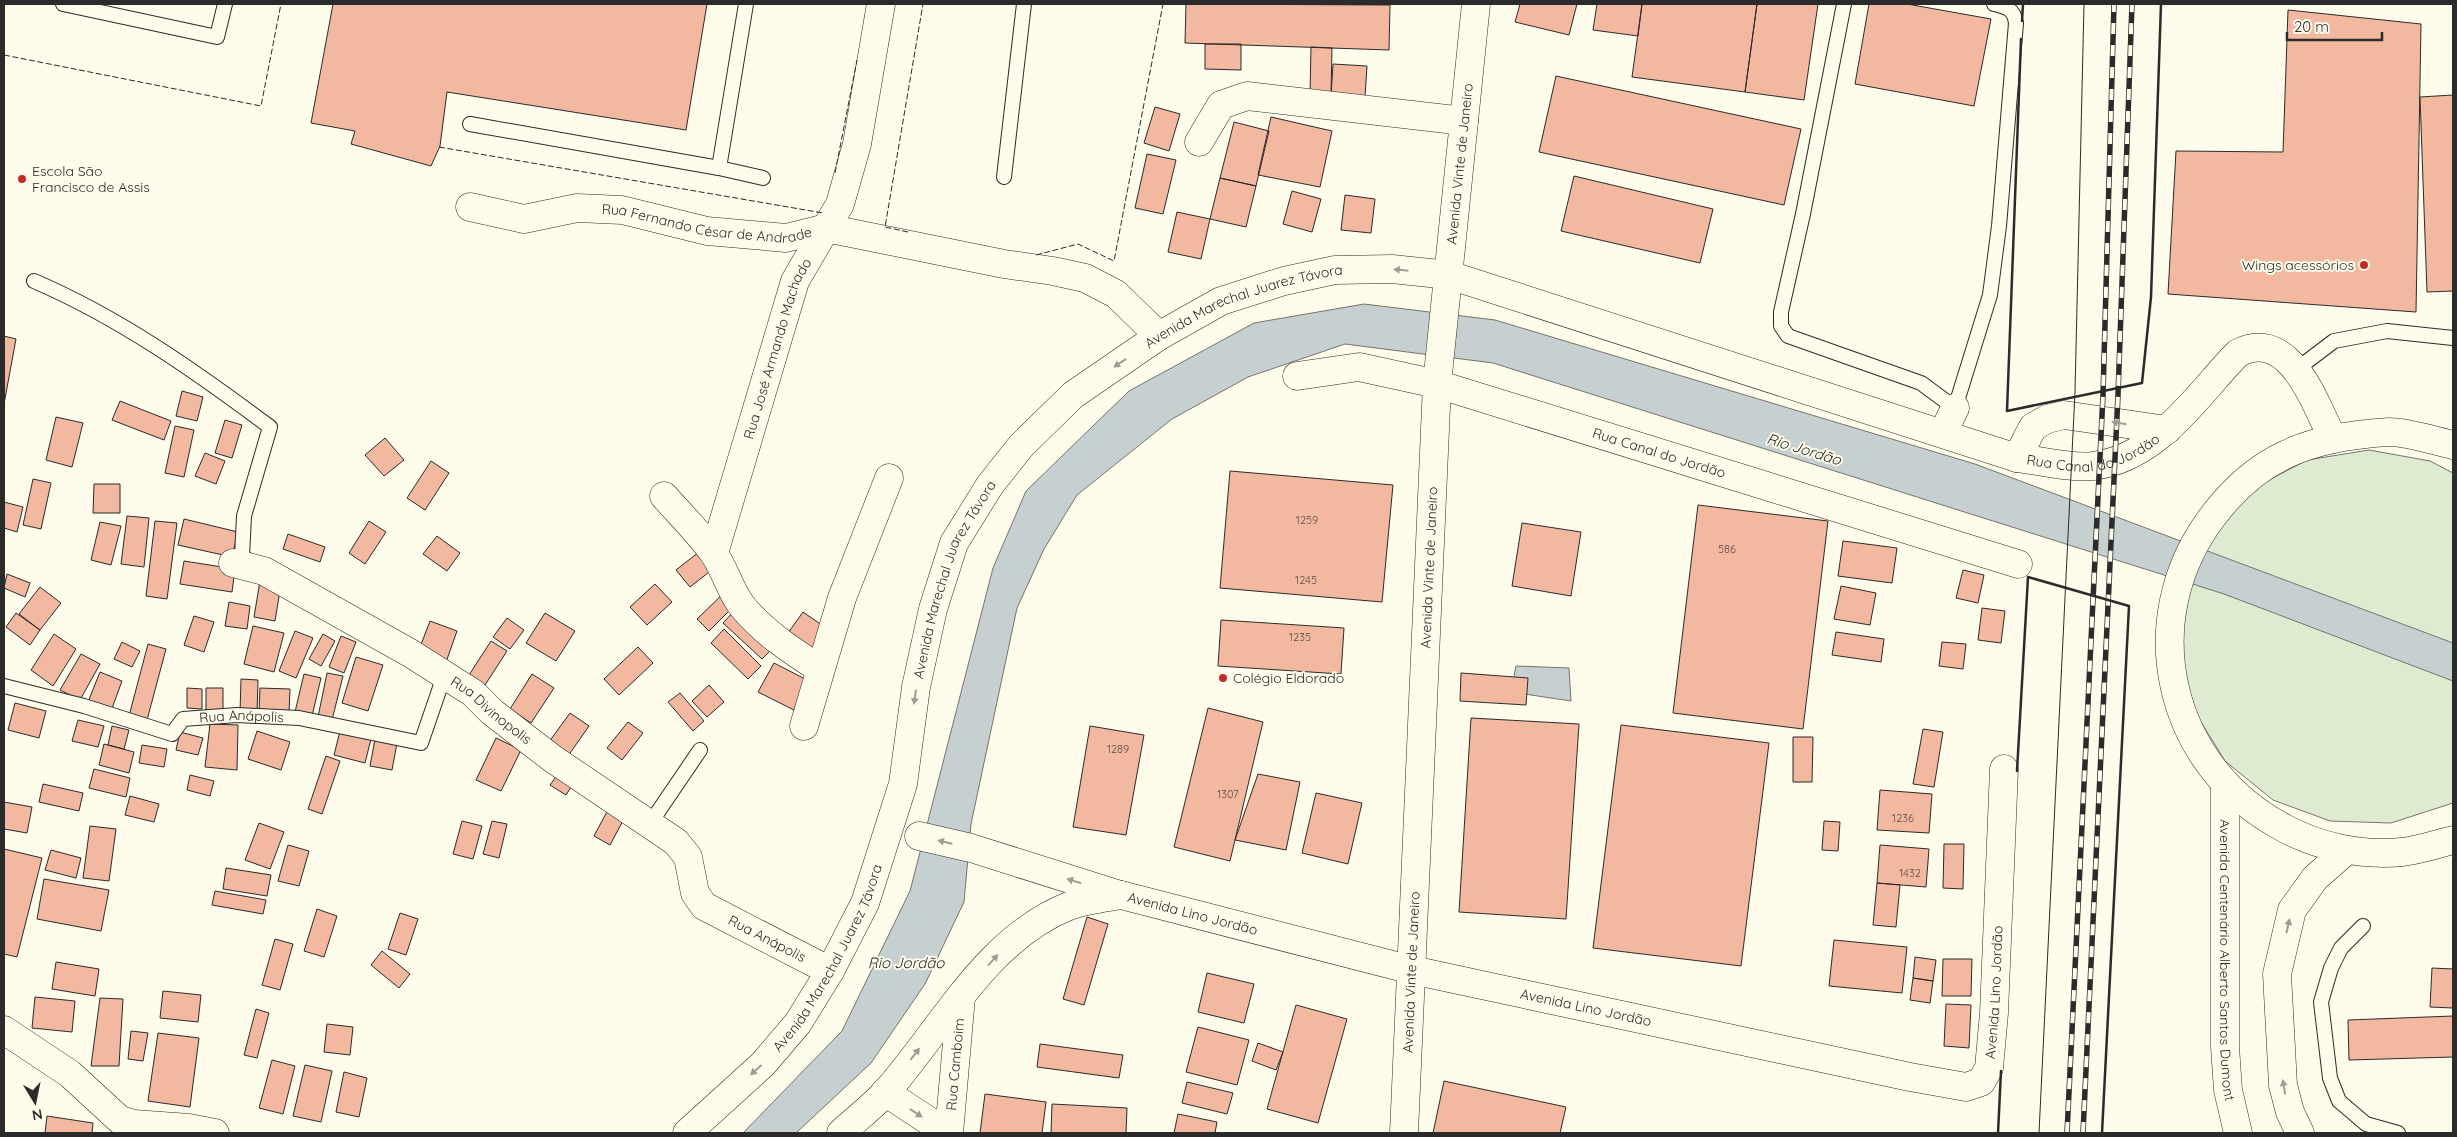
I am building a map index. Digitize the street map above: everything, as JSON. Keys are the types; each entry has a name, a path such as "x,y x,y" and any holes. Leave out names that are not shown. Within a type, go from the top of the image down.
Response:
{"street":[{"name":"Rua José Armando Machado","path":"714,553 794,281 840,204 857,144 881,4"},
{"name":"Avenida Vinte de Janeiro","path":"1404,1133 1438,377 1476,4"},
{"path":"1199,142 1222,104 1247,96 1464,121"},
{"name":"Rua Fernando César de Andrade","path":"470,208 524,219 578,208 622,210 707,231 786,238 826,228 1085,278 1116,294 1159,336"},
{"name":"Avenida Marechal Juarez Távora","path":"687,1133 763,1064 798,1023 830,971 865,903 903,784 916,687 933,609 954,543 990,485 1021,446 1073,395 1159,336 1222,301 1284,281 1335,270 1392,269 1449,280"},
{"name":"Rua Canal do Jordão","path":"1449,280 1943,433 2017,458 2091,467 2132,455 2167,430 2238,353 2249,348 2261,347 2275,351 2289,360 2296,369 2333,438"},
{"name":"Rua Canal do Jordão","path":"1297,376 1359,367 1438,377 2018,564"},
{"path":"1943,433 1955,408"},
{"name":"Rua Canal do Jordão","path":"2017,458 2032,427 2064,415 2167,430"},
{"path":"2453,445 2392,432 2333,438 2322,440 2286,454 2253,475 2224,501 2201,532 2185,561 2175,592 2169,633 2171,675 2182,715 2200,752 2225,785 2260,816 2302,838 2347,850 2402,852 2453,840"},
{"path":"804,726 842,598 889,478"},
{"path":"664,496 714,553 728,585 742,606 764,629 788,648 820,669"},
{"name":"Rua Divinopolis","path":"233,563 264,571 410,653 473,693 492,712 553,760 676,842 688,857 696,892 704,906"},
{"name":"Avenida Lino Jordão","path":"889,831 971,848 1121,895 1412,970 1910,1077 1966,1087 1981,1082 1988,1068 1994,1013 2004,769"},
{"name":"Avenida Centenário Alberto Santos Dumont","path":"2225,785 2225,1047 2228,1090 2238,1133"},
{"path":"2300,1133 2290,1112 2283,1085 2277,974 2292,910 2315,878 2347,850"},
{"path":"841,1133 885,1092 961,996 1024,930 1045,917 1069,906 1121,895"},
{"name":"Rua Anápolis","path":"704,906 830,971"},
{"name":"Rua Camboim","path":"885,1092 948,1133 961,996"},
{"path":"4,1030 70,1074 120,1120 134,1124 215,1133"}],"lane":[{"path":"63,4 217,37 225,4"},
{"path":"719,168 746,4"},
{"path":"1004,177 1024,4"},
{"path":"1844,4 1803,214 1781,312 1781,326 1788,336 1920,382 1955,408 1990,295 1999,226 2016,23 2012,10 1994,4"},
{"path":"470,124 719,168 764,178"},
{"path":"34,281 79,300 186,364 270,427 244,516 242,556 264,571"},
{"path":"2296,369 2334,341 2387,331 2453,338"},
{"name":"Rua Anápolis","path":"4,686 84,706 172,734 183,720 237,715 299,718 420,743 444,676"},
{"path":"649,825 700,750"},
{"path":"2363,926 2341,948 2331,968 2321,1002 2330,1078 2338,1101 2366,1124 2398,1133"}],"green space":[{"path":"2369,450 2430,461 2453,473 2453,803 2391,823 2330,821 2273,800 2225,761 2193,709 2179,650 2185,589 2211,534 2252,489 2307,460"}],"water":[{"name":"Rio Jordão","path":"1364,304 1495,320 1975,464 2453,643 2453,681 2224,594 1493,363 1345,344 1248,377 1172,419 1077,495 1044,549 1017,608 971,824 964,902 925,984 871,1063 796,1133 743,1133 842,1031 910,891 993,568 1026,491 1129,391 1254,323"},
{"path":"1516,666 1569,668 1571,701 1511,692"}],"building":[{"path":"333,4 707,4 686,130 447,92 440,146 431,166 351,144 355,131 311,123"},
{"path":"1186,4 1390,5 1389,50 1185,43"},
{"path":"1520,4 1577,4 1569,35 1515,22"},
{"path":"1597,4 1642,4 1638,36 1593,30"},
{"path":"1642,4 1757,4 1745,92 1632,77"},
{"path":"1757,4 1818,4 1804,100 1745,92"},
{"path":"1869,4 1907,4 1991,19 1974,106 1855,84"},
{"path":"2288,10 2421,24 2416,312 2168,294 2176,151 2283,152"},
{"path":"1205,44 1241,44 1241,70 1205,69"},
{"path":"1311,47 1332,48 1331,96 1310,95"},
{"path":"1333,64 1367,66 1365,97 1331,96"},
{"path":"1556,76 1801,129 1784,205 1539,152"},
{"path":"2453,95 2453,291 2427,292 2420,97"},
{"path":"1155,107 1180,114 1169,151 1144,143"},
{"path":"1271,117 1332,131 1320,187 1258,175"},
{"path":"1234,122 1269,131 1256,186 1220,178"},
{"path":"1147,154 1176,160 1163,214 1135,208"},
{"path":"1574,176 1713,209 1700,263 1561,231"},
{"path":"1220,178 1256,186 1246,227 1210,219"},
{"path":"1292,191 1321,199 1312,232 1283,224"},
{"path":"1345,195 1375,199 1371,233 1341,230"},
{"path":"1177,212 1210,219 1201,259 1168,252"},
{"path":"4,336 16,339 4,404"},
{"path":"182,391 203,397 197,421 176,416"},
{"path":"120,401 171,421 164,440 112,420"},
{"path":"56,417 83,423 72,467 46,460"},
{"path":"225,420 242,425 232,458 215,453"},
{"path":"175,426 194,430 184,477 165,473"},
{"path":"385,438 404,460 384,476 365,455"},
{"path":"205,453 225,461 216,484 195,476"},
{"path":"431,461 449,473 425,510 407,498"},
{"path":"1230,471 1393,485 1382,602 1220,588"},
{"path":"33,479 51,483 41,529 23,525"},
{"path":"94,484 120,484 120,513 93,513"},
{"path":"4,502 23,507 17,532 4,528"},
{"path":"1698,505 1828,521 1803,729 1673,713"},
{"path":"127,516 149,518 144,567 121,564"},
{"path":"184,519 238,532 232,557 178,545"},
{"path":"155,521 177,523 167,599 146,596"},
{"path":"369,521 386,532 365,564 349,553"},
{"path":"100,522 121,526 111,565 91,560"},
{"path":"1522,523 1581,532 1571,596 1512,586"},
{"path":"288,534 325,547 320,562 283,549"},
{"path":"437,536 460,553 447,571 423,554"},
{"path":"1843,541 1897,548 1892,583 1838,576"},
{"path":"699,552 713,569 690,587 676,570"},
{"path":"184,561 235,569 232,592 180,584"},
{"path":"1963,570 1984,575 1978,603 1956,598"},
{"path":"7,574 30,583 25,597 4,588"},
{"path":"260,581 281,584 275,621 254,617"},
{"path":"655,584 672,602 647,625 630,607"},
{"path":"1841,586 1876,593 1870,625 1834,619"},
{"path":"40,587 61,603 40,630 19,614"},
{"path":"726,591 737,603 709,631 697,619"},
{"path":"229,602 250,606 247,629 225,626"},
{"path":"1982,608 2005,611 2001,643 1978,640"},
{"path":"736,609 775,646 762,659 723,623"},
{"path":"803,612 829,630 814,651 788,633"},
{"path":"16,613 40,630 30,645 6,627"},
{"path":"545,613 575,631 556,661 526,643"},
{"path":"194,616 214,622 204,652 184,645"},
{"path":"507,618 524,630 510,649 493,637"},
{"path":"1221,620 1344,628 1341,674 1218,666"},
{"path":"430,621 457,631 445,665 417,655"},
{"path":"253,626 284,633 274,672 244,664"},
{"path":"724,629 761,666 748,679 711,643"},
{"path":"295,631 313,638 296,678 279,671"},
{"path":"1836,632 1884,639 1881,662 1832,655"},
{"path":"54,634 76,649 53,686 31,670"},
{"path":"323,634 335,641 321,666 309,659"},
{"path":"341,636 356,642 344,673 329,667"},
{"path":"491,641 507,651 485,685 469,675"},
{"path":"122,642 140,651 132,667 114,659"},
{"path":"1942,642 1966,644 1963,669 1939,666"},
{"path":"148,644 166,649 147,720 129,716"},
{"path":"638,647 653,663 619,695 604,679"},
{"path":"81,654 100,664 80,700 60,690"},
{"path":"356,657 383,665 368,711 342,703"},
{"path":"774,663 809,681 794,710 758,692"},
{"path":"100,672 122,681 111,711 88,702"},
{"path":"327,673 343,676 332,720 318,717"},
{"path":"1461,673 1528,678 1526,705 1460,701"},
{"path":"304,674 321,678 312,716 295,712"},
{"path":"532,674 554,688 531,723 510,709"},
{"path":"241,679 258,680 257,714 240,713"},
{"path":"709,685 724,702 707,717 692,701"},
{"path":"187,688 202,689 202,709 187,708"},
{"path":"206,688 223,688 223,710 206,710"},
{"path":"260,688 290,689 289,713 259,712"},
{"path":"680,693 704,721 693,731 668,702"},
{"path":"15,703 46,711 39,738 8,730"},
{"path":"1208,708 1263,722 1230,861 1174,847"},
{"path":"570,713 589,726 568,756 549,742"},
{"path":"1471,718 1579,724 1566,919 1459,912"},
{"path":"78,720 104,726 98,747 72,741"},
{"path":"628,722 643,733 622,760 607,748"},
{"path":"210,724 238,725 237,770 205,767"},
{"path":"1621,725 1769,743 1741,966 1593,948"},
{"path":"112,726 129,730 124,749 108,745"},
{"path":"1090,726 1144,735 1126,835 1073,827"},
{"path":"1923,729 1943,732 1934,787 1913,784"},
{"path":"257,731 290,742 281,770 248,759"},
{"path":"340,731 371,739 365,763 334,755"},
{"path":"180,732 203,738 198,755 176,750"},
{"path":"1793,737 1813,737 1812,782 1793,782"},
{"path":"496,738 521,750 501,791 476,780"},
{"path":"375,739 397,743 392,770 370,766"},
{"path":"104,744 134,752 129,773 99,765"},
{"path":"142,745 167,749 164,767 139,763"},
{"path":"326,756 340,761 322,814 308,809"},
{"path":"94,769 130,778 126,797 89,788"},
{"path":"558,774 573,784 566,795 550,785"},
{"path":"1258,774 1300,782 1286,850 1235,840"},
{"path":"190,775 214,781 210,796 187,790"},
{"path":"43,784 83,793 79,811 39,802"},
{"path":"1880,790 1932,794 1929,833 1877,830"},
{"path":"1316,793 1362,803 1348,864 1302,853"},
{"path":"130,796 159,804 154,822 125,815"},
{"path":"4,802 32,807 27,833 4,829"},
{"path":"610,806 626,815 610,845 594,836"},
{"path":"462,821 482,826 473,859 453,854"},
{"path":"492,821 507,824 499,858 483,854"},
{"path":"1824,821 1840,822 1838,851 1822,850"},
{"path":"259,823 284,832 270,869 245,860"},
{"path":"90,826 116,829 109,881 83,878"},
{"path":"1944,844 1964,844 1963,889 1943,888"},
{"path":"288,845 309,851 299,886 278,881"},
{"path":"1880,845 1929,849 1926,887 1877,883"},
{"path":"4,849 42,858 17,957 4,954"},
{"path":"51,850 81,858 76,878 45,870"},
{"path":"226,868 271,875 267,896 223,889"},
{"path":"44,879 109,890 101,931 37,919"},
{"path":"1877,883 1900,885 1896,927 1873,925"},
{"path":"215,891 266,900 263,914 212,905"},
{"path":"317,909 337,916 324,957 304,951"},
{"path":"400,913 418,919 406,955 388,949"},
{"path":"1087,917 1108,924 1084,1005 1063,999"},
{"path":"275,939 293,944 280,990 262,985"},
{"path":"1834,940 1907,947 1902,993 1829,986"},
{"path":"382,951 410,974 399,988 371,965"},
{"path":"1915,957 1936,960 1933,981 1913,978"},
{"path":"1943,959 1972,959 1971,996 1942,996"},
{"path":"56,962 99,969 95,996 52,989"},
{"path":"2432,968 2453,969 2453,1008 2430,1007"},
{"path":"1207,973 1254,984 1244,1023 1198,1012"},
{"path":"1913,978 1933,981 1930,1003 1910,1000"},
{"path":"163,991 201,995 198,1022 160,1018"},
{"path":"35,997 75,1001 72,1032 32,1028"},
{"path":"100,998 123,999 119,1066 91,1066"},
{"path":"1946,1004 1971,1005 1969,1048 1944,1046"},
{"path":"1296,1005 1347,1019 1318,1123 1267,1109"},
{"path":"256,1009 269,1013 257,1058 244,1055"},
{"path":"2453,1016 2453,1057 2349,1060 2348,1020"},
{"path":"327,1024 353,1027 350,1055 324,1052"},
{"path":"1198,1027 1249,1040 1237,1085 1186,1072"},
{"path":"131,1031 148,1033 143,1061 128,1059"},
{"path":"158,1033 199,1038 190,1107 148,1101"},
{"path":"1258,1043 1283,1052 1276,1070 1252,1061"},
{"path":"1040,1044 1123,1055 1119,1078 1037,1067"},
{"path":"272,1060 295,1066 283,1114 259,1108"},
{"path":"305,1065 332,1071 321,1122 293,1116"},
{"path":"344,1072 367,1078 359,1117 336,1112"},
{"path":"1444,1081 1566,1107 1560,1133 1433,1133"},
{"path":"1187,1082 1233,1093 1227,1114 1182,1103"},
{"path":"985,1094 1046,1102 1042,1133 980,1133"},
{"path":"1052,1104 1127,1108 1126,1133 1051,1133"},
{"path":"1178,1114 1217,1122 1215,1133 1174,1133"},
{"path":"47,1116 93,1123 92,1133 45,1133"}],"tram line":[{"path":"2039,1133 2075,392 2084,4"}],"railway":[{"path":"2067,1133 2103,395 2114,4"},
{"path":"2083,1133 2118,395 2132,4"}],"fence":[{"path":"4,55 261,106 281,4"},
{"path":"908,232 885,227 923,4"},
{"path":"1036,255 1078,244 1114,261 1163,4"},
{"path":"835,173 857,60"},
{"path":"439,147 823,213"}],"wall":[{"path":"2022,21 2023,4"},
{"path":"2021,39 2007,411 2142,383 2151,297 2161,4"},
{"path":"2017,771 2028,577 2129,606 2102,1133"},
{"path":"1998,1133 2001,1071"}],"place":[{"name":"Escola São Francisco de Assis","path":"22,179"},
{"name":"Wings acessórios","path":"2364,265"},
{"name":"Colégio Eldorado","path":"1223,678"}]}
